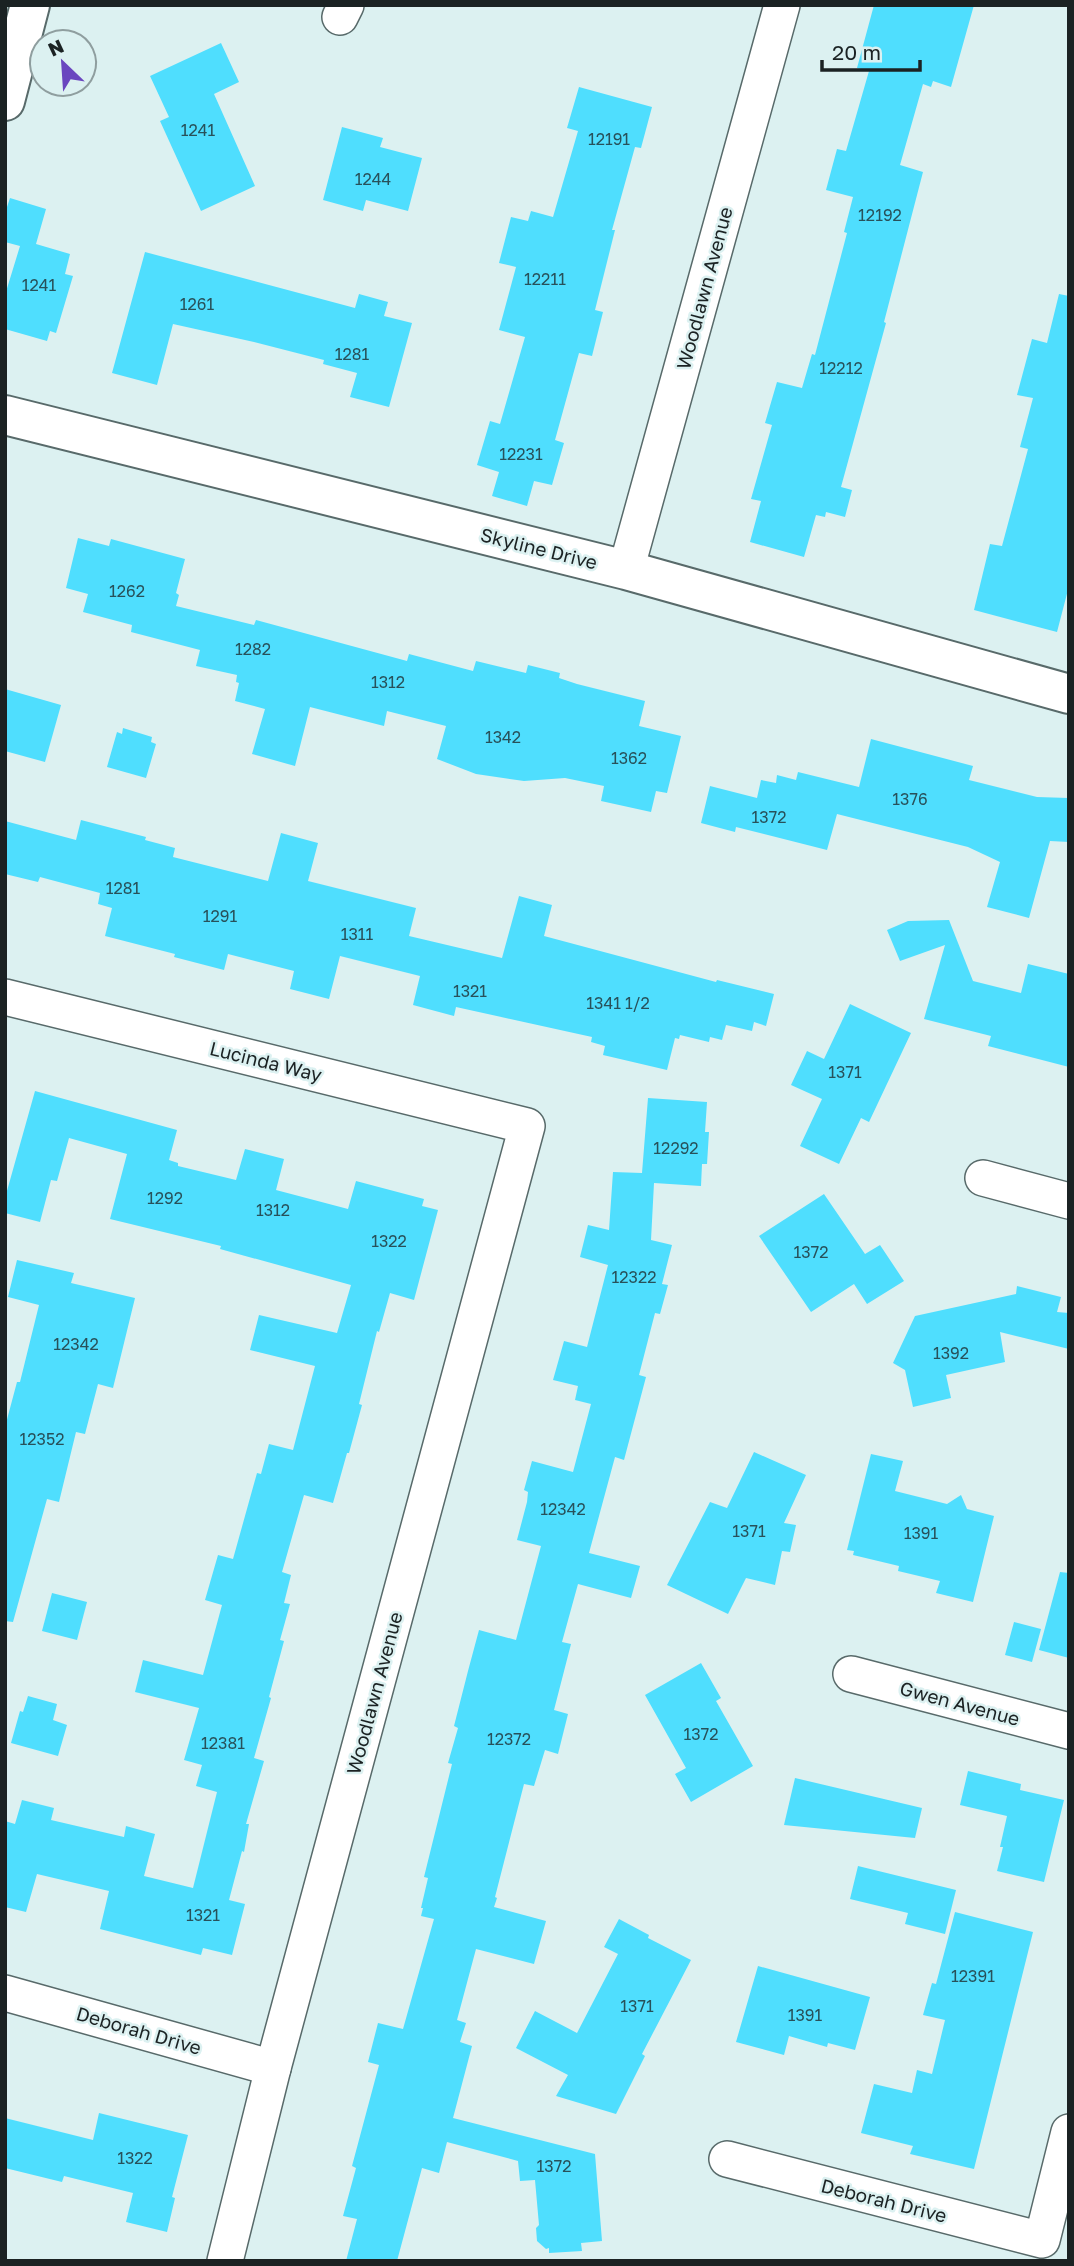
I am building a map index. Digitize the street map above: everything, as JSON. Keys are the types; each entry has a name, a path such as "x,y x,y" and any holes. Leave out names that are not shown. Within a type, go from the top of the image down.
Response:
{"street":[{"path":"5,101 30,5"},
{"name":"Woodlawn Avenue","path":"626,570 782,5"},
{"name":"Skyline Drive","path":"5,415 626,570 1069,694"},
{"name":"Lucinda Way","path":"5,997 527,1126"},
{"name":"Woodlawn Avenue","path":"225,2261 273,2068 527,1126"},
{"path":"983,1178 1069,1201"},
{"name":"Gwen Avenue","path":"851,1674 1069,1731"},
{"name":"Deborah Drive","path":"5,1993 273,2068"},
{"name":"Deborah Drive","path":"727,2159 1041,2240 1069,2132"}],"building":[{"path":"874,5 974,5 951,87 933,81 931,87 923,84 900,165 923,172 884,322 886,323 841,487 852,490 845,517 826,512 825,517 816,515 804,557 750,542 761,501 751,499 772,425 765,423 777,382 802,388 812,354 815,355 847,233 844,232 853,197 826,190 837,149 846,151 869,71 857,68"},
{"path":"221,43 239,82 214,94 255,186 201,211 160,121 169,117 150,76"},
{"path":"579,87 652,107 641,148 635,147 612,230 615,230 595,310 603,312 592,356 579,353 555,440 564,443 552,485 534,481 527,506 492,496 499,472 477,465 490,421 500,424 525,337 499,330 516,267 499,263 511,217 528,221 531,211 553,217 578,131 567,128"},
{"path":"342,127 383,138 380,147 422,158 408,211 366,200 363,211 323,200"},
{"path":"10,198 46,209 36,244 70,254 65,274 73,276 56,333 50,331 47,341 5,329 5,295 20,246 5,242 5,213"},
{"path":"145,252 355,308 359,294 388,302 384,316 412,323 389,407 350,397 357,373 323,364 324,360 173,324 157,385 112,373"},
{"path":"1059,294 1069,296 1069,586 1057,632 974,610 990,544 1002,546 1028,449 1020,447 1033,398 1017,395 1032,339 1047,343"},
{"path":"78,538 109,546 111,539 185,559 176,593 179,595 176,606 254,625 256,620 407,661 409,654 473,671 476,661 526,673 528,665 560,673 559,678 577,684 645,701 639,726 681,736 667,793 656,791 651,812 601,801 604,786 565,778 524,781 476,774 437,759 446,726 387,711 384,726 310,707 295,766 252,754 265,709 235,701 239,683 236,682 237,675 196,666 200,650 131,632 132,625 83,612 88,594 66,588"},
{"path":"5,689 61,705 45,762 5,751"},
{"path":"123,728 152,737 151,742 156,744 146,778 107,767 117,732 122,734"},
{"path":"871,739 973,766 969,780 1037,797 1069,798 1069,842 1050,841 1029,918 987,907 1000,862 968,847 837,814 827,850 736,827 735,832 701,823 710,786 757,798 761,780 776,783 777,775 796,780 798,772 859,787"},
{"path":"81,820 146,837 145,840 175,848 173,857 268,881 281,833 318,843 308,881 416,908 409,936 502,958 519,896 552,905 544,936 716,982 717,980 774,994 766,1026 754,1022 752,1031 726,1025 722,1040 710,1037 709,1042 680,1035 679,1039 675,1038 667,1070 603,1055 605,1046 591,1042 592,1037 456,1007 454,1016 413,1005 420,976 340,956 329,999 290,989 294,971 228,954 224,970 174,957 175,954 105,936 112,908 98,904 100,893 40,877 38,882 5,874 5,821 76,840"},
{"path":"949,920 973,981 1021,993 1028,964 1069,974 1069,1067 988,1046 991,1036 924,1019 945,945 900,961 887,930 908,921"},
{"path":"850,1004 911,1033 869,1122 861,1118 839,1164 800,1146 822,1099 791,1085 807,1051 824,1059"},
{"path":"35,1091 177,1130 169,1160 178,1163 178,1166 236,1180 245,1149 284,1159 276,1190 348,1209 356,1181 424,1199 422,1206 438,1210 414,1300 390,1293 379,1332 377,1331 359,1404 362,1405 333,1503 304,1495 282,1572 291,1575 284,1603 290,1604 280,1640 284,1641 269,1697 271,1698 254,1758 264,1761 246,1824 249,1824 244,1852 242,1851 229,1900 245,1904 232,1955 203,1948 201,1955 100,1929 109,1891 37,1874 26,1912 5,1907 5,1821 15,1824 22,1800 54,1808 51,1820 124,1837 126,1826 155,1834 144,1876 193,1888 217,1792 196,1786 202,1765 184,1760 199,1708 135,1692 143,1660 203,1675 222,1605 205,1600 218,1555 233,1559 257,1473 261,1474 269,1444 293,1450 315,1366 250,1350 259,1315 337,1333 351,1285 220,1249 221,1246 110,1219 127,1154 69,1138 57,1181 51,1180 40,1222 5,1213 5,1198"},
{"path":"648,1098 707,1102 705,1132 709,1132 707,1164 702,1164 701,1186 654,1183 651,1240 672,1245 662,1284 668,1285 660,1314 655,1313 639,1375 646,1377 624,1460 615,1457 589,1553 640,1566 631,1598 578,1584 562,1642 571,1644 554,1710 568,1714 558,1754 545,1750 534,1786 524,1784 494,1907 546,1921 534,1964 476,1949 457,2020 466,2023 460,2042 472,2046 453,2118 595,2154 602,2241 581,2243 582,2251 549,2253 549,2248 546,2249 537,2241 536,2228 539,2225 535,2180 520,2181 518,2161 447,2142 439,2173 422,2168 397,2261 346,2261 357,2219 343,2216 356,2168 352,2166 379,2065 368,2062 378,2023 403,2029 434,1919 421,1916 428,1878 424,1877 452,1764 448,1763 458,1728 454,1726 468,1671 479,1630 516,1640 541,1546 517,1540 527,1502 528,1492 524,1490 532,1461 573,1472 591,1404 575,1400 578,1386 553,1380 564,1341 587,1347 608,1265 580,1257 588,1225 609,1230 613,1172 642,1173"},
{"path":"824,1194 865,1254 880,1245 904,1281 867,1304 854,1284 811,1312 759,1236"},
{"path":"17,1260 74,1273 71,1283 135,1298 113,1388 98,1384 85,1434 76,1432 59,1502 47,1499 13,1622 5,1621 5,1427 17,1382 20,1382 39,1305 8,1297"},
{"path":"1017,1286 1061,1297 1057,1312 1069,1313 1069,1349 1000,1332 1005,1362 946,1375 951,1398 913,1407 905,1370 893,1363 915,1316 1016,1294"},
{"path":"754,1452 806,1475 784,1523 796,1525 790,1552 782,1551 775,1585 746,1578 728,1614 667,1585 710,1502 727,1508"},
{"path":"871,1454 903,1461 895,1491 947,1504 961,1495 967,1509 994,1516 973,1602 936,1593 940,1581 898,1571 899,1566 853,1555 854,1551 847,1550"},
{"path":"1060,1572 1069,1573 1069,1658 1039,1650"},
{"path":"52,1593 87,1602 77,1640 42,1631"},
{"path":"1014,1622 1041,1629 1032,1662 1005,1655"},
{"path":"701,1663 721,1698 716,1701 753,1766 691,1802 675,1774 686,1768 645,1695"},
{"path":"28,1696 57,1704 53,1720 67,1725 58,1756 11,1743 20,1711 23,1712"},
{"path":"968,1771 1021,1784 1020,1790 1064,1800 1044,1882 997,1871 1007,1816 960,1805"},
{"path":"795,1778 922,1808 915,1838 784,1825"},
{"path":"858,1866 956,1890 945,1934 905,1924 908,1913 850,1899"},
{"path":"955,1912 1033,1932 974,2169 910,2154 913,2146 861,2133 874,2084 912,2093 917,2070 932,2074 945,2020 923,2015 932,1983 936,1984"},
{"path":"619,1919 649,1935 648,1938 691,1960 642,2054 645,2056 616,2114 556,2096 568,2075 516,2048 535,2011 577,2033 618,1954 604,1947"},
{"path":"758,1966 870,1997 855,2050 828,2043 827,2047 789,2036 784,2055 736,2042"},
{"path":"99,2113 188,2135 172,2197 175,2198 167,2232 126,2222 133,2193 64,2176 62,2182 5,2168 5,2118 93,2140"}]}
